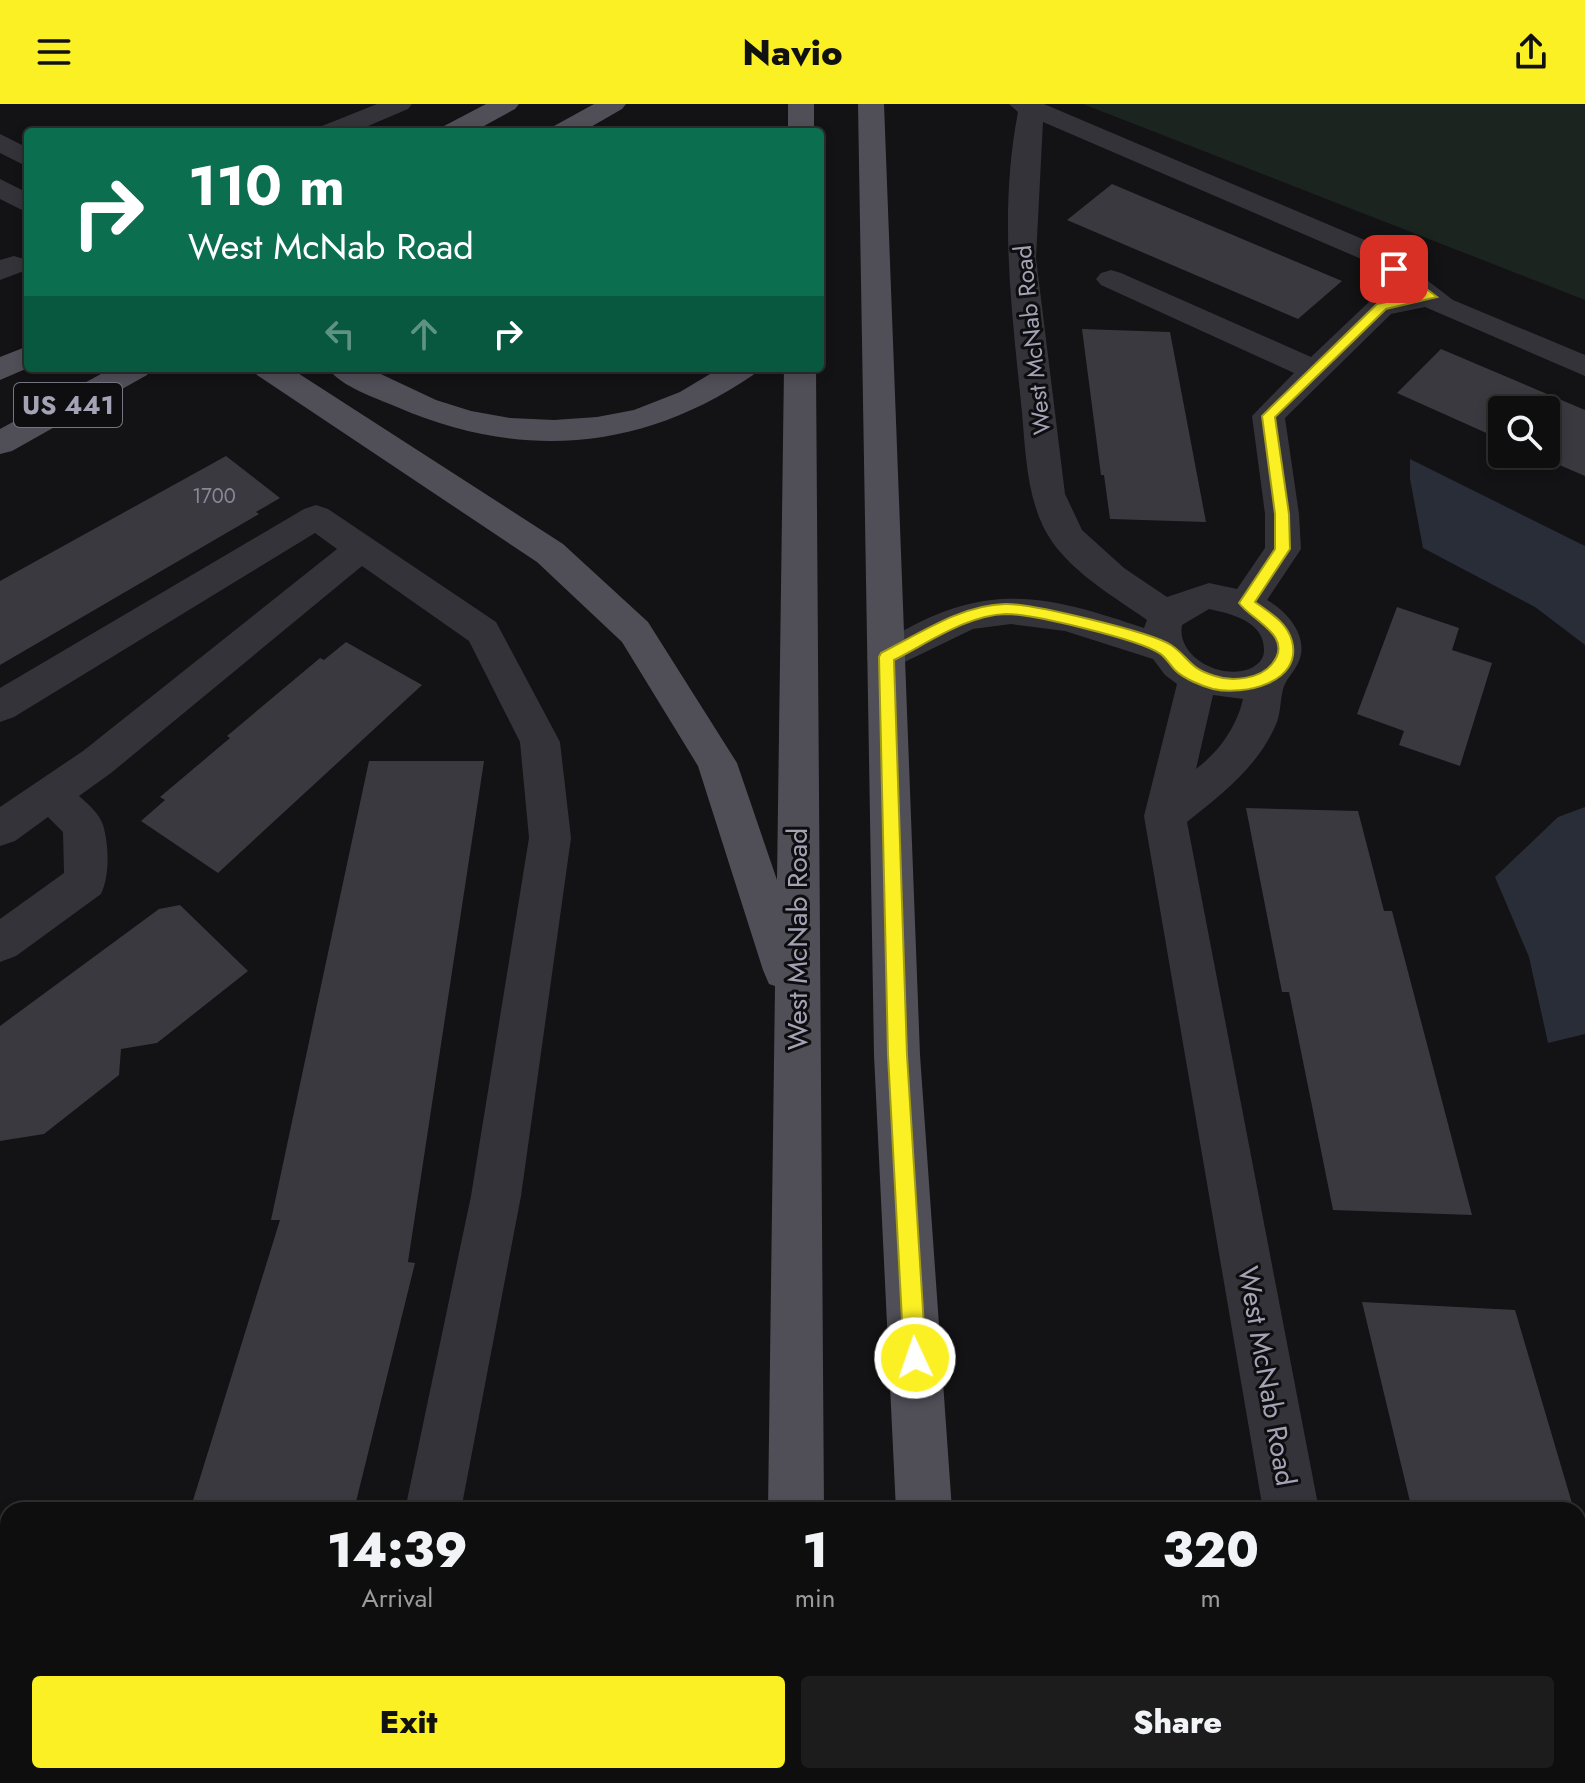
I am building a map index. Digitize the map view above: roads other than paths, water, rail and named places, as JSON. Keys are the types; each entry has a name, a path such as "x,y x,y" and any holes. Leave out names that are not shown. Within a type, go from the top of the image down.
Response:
{"main road":[{"path":"461,128 506,104"},
{"path":"570,128 613,104"},
{"path":"801,104 801,128"},
{"path":"871,104 897,1055 924,1502"},
{"name":"US 441","path":"0,370 24,357"},
{"name":"US 441","path":"0,443 129,372"},
{"path":"274,372 550,553 635,632 717,763 797,1006"},
{"path":"351,372 386,393 449,416 504,429 567,433 636,420 685,403 735,372"},
{"path":"401,372 449,416"},
{"name":"West McNab Road","path":"796,1502 800,372"}],"street":[{"name":"West McNab Road","path":"1290,1502 1165,816 1198,678 1173,660 1166,632 1067,537 1048,494 1021,258 1027,106 1376,255 1442,306 1585,366"},
{"path":"340,128 385,107 410,128"},
{"path":"0,142 24,157"},
{"path":"1111,279 1315,370"},
{"path":"1246,603 1283,549 1282,514 1268,416 1381,307 1431,297"},
{"path":"0,707 316,517 483,632 540,742 550,838 496,1196 435,1502"},
{"path":"0,829 97,762 361,548"},
{"path":"1166,632 1177,606 1200,598 1228,598 1246,603 1277,625 1284,640 1285,654 1279,667 1267,677 1235,685 1198,678"},
{"name":"West McNab Road","path":"886,657 964,617 1006,609 1084,623 1166,632"},
{"path":"1165,816 1224,770 1258,721 1267,677"},
{"path":"0,943 86,881 83,826 51,794"}]}
